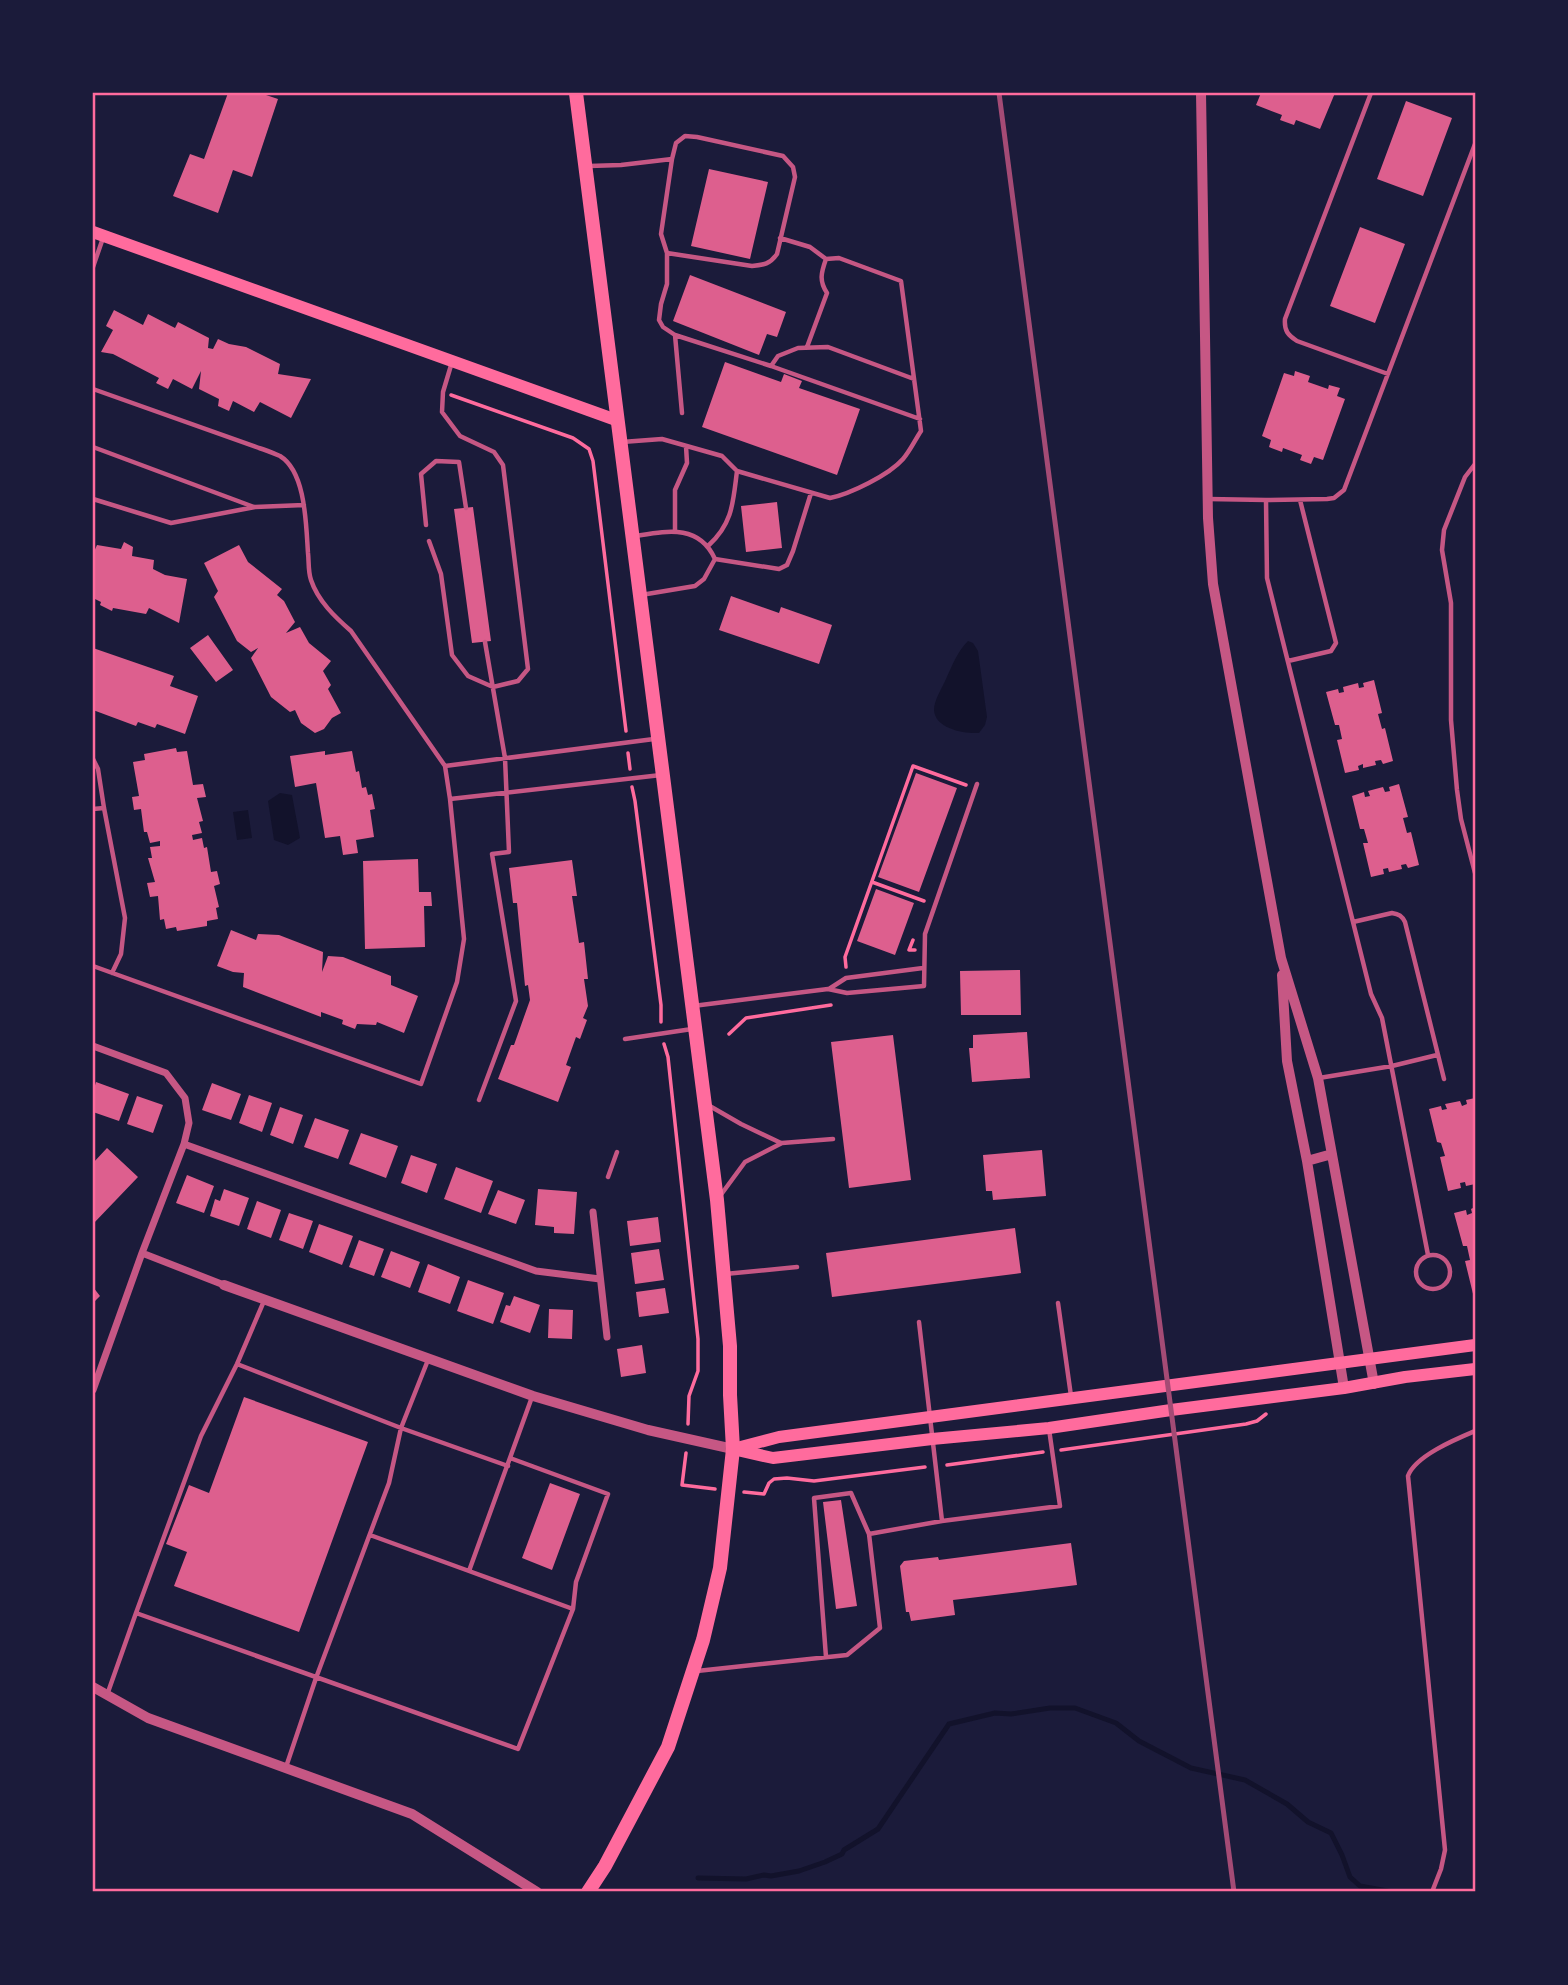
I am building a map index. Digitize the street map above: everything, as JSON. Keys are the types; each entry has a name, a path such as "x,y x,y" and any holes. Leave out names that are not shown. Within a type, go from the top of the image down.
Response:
{"main road":[{"path":"576,93 717,1200 730,1346 733,1450 720,1568 693,1671 668,1747 605,1866 588,1892"},
{"path":"98,234 616,420"},
{"path":"733,1450 772,1438 1475,1345"},
{"path":"733,1450 773,1458 1049,1428 1475,1369"}],"street":[{"path":"1201,93 1207,499 1213,584 1281,958 1318,1078 1374,1384"},
{"path":"1281,958 1287,1061 1307,1161 1345,1388"},
{"path":"93,1046 166,1073 185,1098 189,1123 184,1144 93,1390"},
{"path":"184,1144 536,1271 600,1279"},
{"path":"1307,1161 1332,1154"},
{"path":"593,1212 607,1337"},
{"path":"142,1252 264,1301 533,1396 648,1430 733,1450"},
{"path":"93,1363 101,1369"},
{"path":"93,1687 148,1718 412,1814 537,1892"}],"lane":[{"path":"1371,93 1284,319 1284,327 1288,335 1297,341 1388,374"},
{"path":"667,253 752,266 771,262 777,254 794,177 793,167 783,156 697,137 684,136 676,144 662,234 667,253 667,284 659,320 663,327 675,335 920,419"},
{"path":"1207,499 1334,498 1344,490 1475,144"},
{"path":"585,166 672,159"},
{"path":"93,267 98,234"},
{"path":"620,443 662,439 722,456 737,471 830,498 844,495 869,483 902,460 921,431 901,281 839,258 826,259 810,247 780,238"},
{"path":"807,347 827,293 820,277 826,259"},
{"path":"675,335 681,413"},
{"path":"771,366 778,356 798,348 828,347 914,380"},
{"path":"429,541 441,574 452,655 468,676 493,687 518,681 528,669 503,465 494,452 460,436 442,412 443,392 452,361"},
{"path":"93,389 281,457 290,466 304,505 310,578 320,598 334,616 351,631 445,766 464,939 457,982 421,1084 93,966"},
{"path":"675,532 675,490 687,463 686,446"},
{"path":"93,447 255,508"},
{"path":"426,525 421,474 436,461 458,462 466,508"},
{"path":"1475,464 1465,477 1444,530 1442,550 1451,603 1451,720 1457,790 1461,819 1475,873"},
{"path":"709,545 729,520 737,471"},
{"path":"715,558 779,569 787,565 811,493"},
{"path":"93,499 171,523 255,508 304,505"},
{"path":"1266,500 1267,578 1371,994 1382,1018 1428,1255"},
{"path":"1288,661 1331,651 1336,643 1300,500"},
{"path":"633,537 665,531 688,533 709,545 715,558"},
{"path":"640,595 695,586 704,579 715,558"},
{"path":"479,1100 516,1001 492,854 509,852 505,758 485,642"},
{"path":"445,766 658,738"},
{"path":"93,759 98,769 125,918 121,954 112,973"},
{"path":"450,799 663,774"},
{"path":"692,1006 828,989 847,993 924,986 925,934 977,785"},
{"path":"93,809 104,808"},
{"path":"1353,922 1392,913 1403,917 1444,1079"},
{"path":"828,989 846,978 923,968"},
{"path":"625,1039 696,1028"},
{"path":"1318,1078 1392,1066 1437,1055"},
{"path":"705,1103 782,1143"},
{"path":"717,1200 745,1162 782,1143 833,1139"},
{"path":"608,1177 617,1152"},
{"path":"1428,1255 1439,1256 1450,1269 1448,1279 1435,1289 1424,1287 1416,1278 1416,1266 1428,1255"},
{"path":"724,1274 797,1267"},
{"path":"107,1695 201,1436 237,1364 264,1301"},
{"path":"1058,1303 1071,1398"},
{"path":"919,1322 942,1521"},
{"path":"286,1768 316,1678 389,1483 401,1428 428,1360"},
{"path":"237,1364 401,1428 508,1466"},
{"path":"469,1571 533,1396"},
{"path":"869,1534 942,1521 1060,1506 1049,1428"},
{"path":"1432,1892 1445,1850 1408,1476 1415,1464 1448,1443 1475,1431"},
{"path":"136,1613 518,1749 573,1609 576,1582 608,1494 510,1458"},
{"path":"693,1671 847,1655 880,1628 869,1534 852,1493 814,1498 826,1657"},
{"path":"370,1535 573,1609"}],"path":[{"path":"443,392 573,438 589,449 593,461 626,723 626,742 668,1057 698,1339 698,1371 688,1396 688,1405"},
{"path":"846,978 845,957 913,766 968,786"},
{"path":"872,882 926,902"},
{"path":"729,1034 746,1018 831,1005"},
{"path":"754,1493 764,1494 774,1479 814,1481 1053,1451 1246,1424 1257,1421 1267,1413"},
{"path":"684,1465 682,1485 698,1487"}],"shaded area":[{"path":"968,641 973,643 978,651 987,717 979,733 966,733 945,726 939,722 934,710 953,664"},
{"path":"280,793 292,795 300,838 288,845 274,840 268,801"},
{"path":"248,810 252,838 237,840 233,812"}],"building":[{"path":"228,93 260,93 278,99 252,177 233,170 218,213 173,196 190,154 204,159"},
{"path":"1261,93 1335,93 1320,129 1296,120 1294,125 1280,120 1282,115 1256,105"},
{"path":"1406,101 1452,118 1423,196 1377,179"},
{"path":"709,169 768,182 750,259 691,246"},
{"path":"1360,227 1405,244 1375,323 1330,306"},
{"path":"690,275 786,312 777,337 767,334 759,355 673,321"},
{"path":"114,310 143,325 148,314 175,328 178,322 209,338 208,348 213,349 218,339 246,347 280,364 278,374 311,379 291,418 260,402 254,412 233,401 229,411 218,406 219,399 199,389 201,371 192,389 173,379 168,389 156,383 159,378 113,354 101,352 113,330 106,326"},
{"path":"725,362 781,382 784,374 802,381 799,388 860,409 837,475 702,427"},
{"path":"1295,371 1310,376 1308,382 1328,389 1329,385 1340,388 1337,396 1345,399 1323,460 1314,457 1311,464 1300,460 1302,455 1283,448 1282,452 1269,447 1271,440 1262,436 1284,373 1294,376"},
{"path":"777,502 782,548 746,552 741,506"},
{"path":"473,507 491,641 472,643 454,509"},
{"path":"124,542 133,547 132,556 154,560 153,569 165,575 187,579 179,623 149,608 146,614 113,608 112,611 93,598 93,554 97,545 121,549"},
{"path":"239,545 248,562 282,589 277,595 284,601 295,622 286,633 300,627 309,643 331,661 323,671 331,685 328,689 341,713 332,718 324,729 315,733 301,723 295,710 290,712 271,697 251,658 258,648 251,652 237,641 214,597 218,591 204,563"},
{"path":"731,596 779,613 781,607 832,625 819,664 719,630"},
{"path":"208,635 233,670 216,682 190,648"},
{"path":"93,648 174,676 170,686 198,696 185,734 157,724 155,728 138,722 136,726 93,710"},
{"path":"1374,680 1382,713 1378,714 1382,729 1385,728 1393,761 1383,764 1381,760 1375,761 1376,765 1363,768 1363,764 1358,766 1359,770 1345,773 1337,740 1342,739 1339,725 1335,725 1326,692 1338,689 1339,693 1344,692 1343,687 1358,683 1359,688 1364,687 1363,683"},
{"path":"176,748 177,752 187,751 193,785 203,784 206,797 197,798 203,821 199,822 202,833 192,835 193,840 202,838 204,848 207,847 211,872 217,871 220,884 214,886 219,907 216,908 218,919 207,921 207,926 177,931 176,927 166,929 164,919 160,920 158,896 150,897 147,883 155,882 148,858 152,858 150,847 160,846 160,841 150,843 147,832 144,832 141,809 134,810 132,797 139,796 133,762 145,760 144,754"},
{"path":"325,751 325,755 352,751 362,788 366,787 368,795 372,794 375,809 370,810 374,837 356,840 358,853 343,855 340,836 325,838 316,783 295,787 290,756"},
{"path":"916,773 957,788 919,892 878,877"},
{"path":"1399,784 1408,817 1403,818 1407,833 1411,832 1419,865 1408,868 1406,864 1401,865 1402,869 1389,872 1388,868 1383,869 1384,874 1371,877 1363,843 1368,843 1364,829 1360,829 1352,796 1364,792 1365,797 1370,796 1368,791 1383,787 1385,792 1390,791 1389,787"},
{"path":"418,859 419,892 431,892 432,906 424,906 425,947 365,949 363,861"},
{"path":"572,860 577,896 572,896 579,943 584,942 588,979 584,979 588,1006 583,1018 587,1020 580,1039 576,1037 566,1065 571,1067 558,1102 498,1079 530,1000 528,985 525,986 517,903 513,903 509,868"},
{"path":"876,889 914,903 895,955 857,941"},
{"path":"231,930 256,940 258,934 279,935 323,952 322,972 328,956 343,957 391,976 391,985 418,996 404,1033 377,1022 376,1025 357,1024 355,1029 342,1024 343,1020 321,1012 321,1017 243,987 244,973 217,966"},
{"path":"1020,970 1021,1015 961,1015 960,971"},
{"path":"1027,1032 1030,1078 972,1082 969,1048 973,1048 973,1035"},
{"path":"893,1035 911,1180 849,1188 831,1042"},
{"path":"96,1082 129,1094 119,1121 93,1112"},
{"path":"212,1083 241,1094 231,1120 202,1110"},
{"path":"249,1095 272,1103 262,1132 239,1123"},
{"path":"137,1096 163,1105 153,1133 127,1124"},
{"path":"1475,1098 1475,1184 1466,1186 1465,1182 1460,1183 1461,1188 1448,1191 1440,1157 1445,1156 1441,1143 1437,1142 1429,1109 1441,1106 1442,1110 1447,1109 1445,1104 1460,1101 1462,1106 1467,1104 1466,1100"},
{"path":"280,1107 303,1115 293,1144 270,1135"},
{"path":"315,1118 349,1130 338,1159 304,1147"},
{"path":"361,1133 398,1146 386,1178 349,1164"},
{"path":"107,1148 138,1177 93,1224 93,1163"},
{"path":"1042,1150 1046,1196 993,1200 992,1191 986,1191 983,1155"},
{"path":"411,1155 437,1164 427,1193 401,1183"},
{"path":"456,1167 493,1181 481,1213 444,1199"},
{"path":"187,1175 214,1186 204,1213 176,1203"},
{"path":"224,1189 249,1198 239,1226 210,1216 215,1199 220,1201"},
{"path":"538,1189 577,1192 574,1234 554,1233 554,1227 535,1225"},
{"path":"498,1190 525,1200 516,1224 488,1214"},
{"path":"257,1201 281,1210 271,1238 247,1229"},
{"path":"1475,1207 1474,1298 1465,1261 1470,1260 1467,1246 1463,1246 1454,1213 1466,1210 1467,1215 1472,1213 1471,1209"},
{"path":"289,1213 313,1221 303,1249 279,1240"},
{"path":"658,1217 661,1242 630,1246 627,1221"},
{"path":"319,1224 353,1236 342,1265 309,1252"},
{"path":"1015,1228 1021,1273 832,1297 826,1253"},
{"path":"359,1240 384,1249 374,1276 349,1267"},
{"path":"659,1249 664,1280 635,1284 631,1253"},
{"path":"391,1251 420,1262 410,1288 381,1277"},
{"path":"428,1264 460,1277 450,1304 418,1292"},
{"path":"468,1280 504,1293 493,1324 457,1311"},
{"path":"93,1287 100,1296 93,1303"},
{"path":"665,1288 669,1313 639,1317 636,1292"},
{"path":"514,1296 540,1305 530,1333 500,1322 506,1305 510,1306"},
{"path":"549,1309 573,1310 572,1339 548,1338"},
{"path":"642,1345 646,1373 621,1377 617,1349"},
{"path":"244,1397 368,1442 299,1632 174,1586 187,1552 166,1544 189,1485 209,1493"},
{"path":"550,1483 580,1494 552,1570 522,1558"},
{"path":"841,1500 857,1606 836,1609 823,1502"},
{"path":"1071,1543 1077,1585 953,1600 955,1615 911,1621 909,1612 906,1612 900,1566 904,1561 938,1557 939,1560"}],"waterway":[{"path":"698,1878 746,1879 771,1876 799,1871 825,1862 842,1854 844,1850 878,1829 949,1724 995,1713 1075,1708 1116,1723 1139,1741 1191,1768 1245,1780 1287,1804 1308,1822 1331,1833 1350,1877 1360,1886 1393,1892"}],"railway":[{"path":"999,93 1234,1892"}]}
